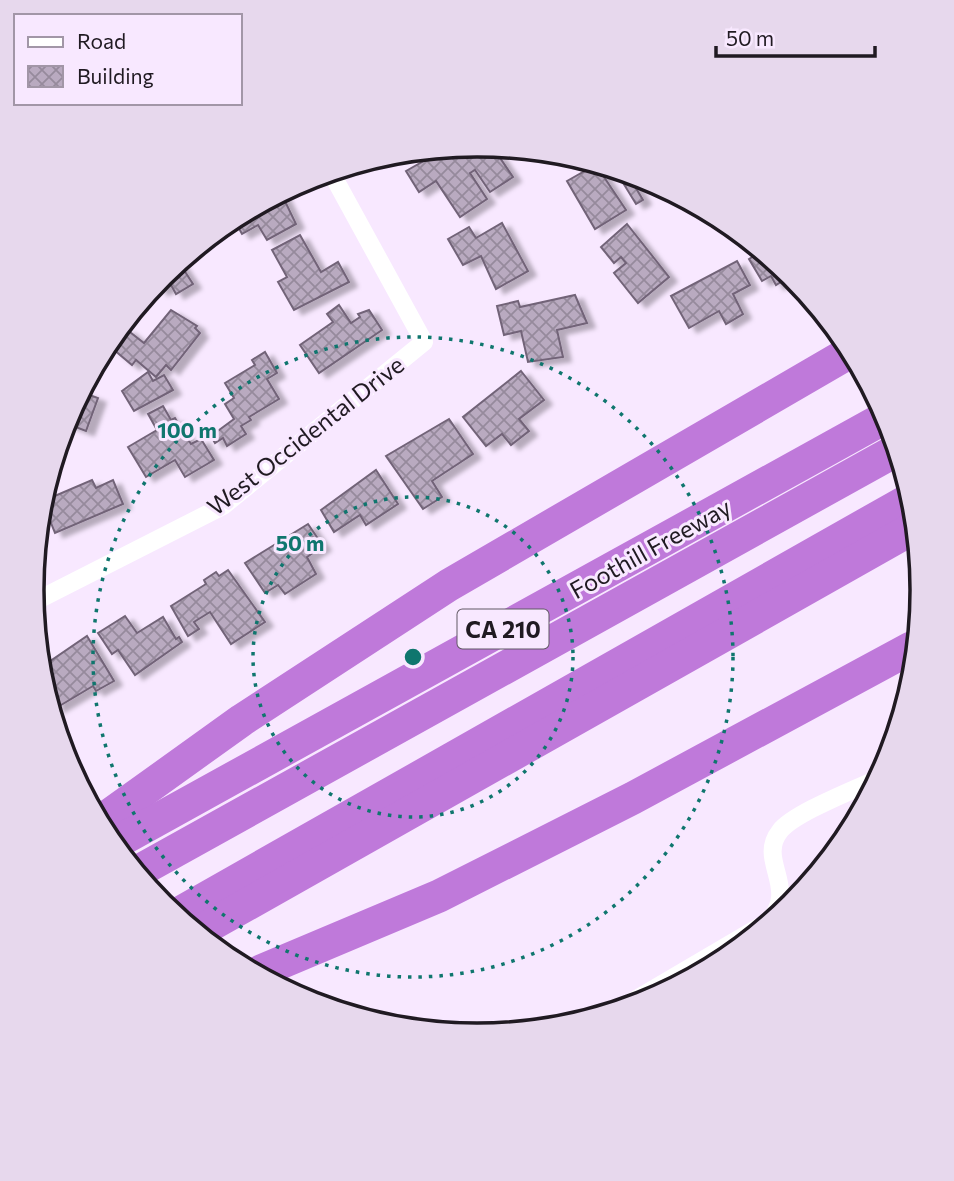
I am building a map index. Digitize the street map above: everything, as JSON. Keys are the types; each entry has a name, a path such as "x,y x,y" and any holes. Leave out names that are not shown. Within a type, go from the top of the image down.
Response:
{"highway":[{"path":"108,816 242,720 449,585 841,357"},
{"name":"Foothill Freeway","path":"123,839 876,423"},
{"path":"144,868 888,455"},
{"path":"185,910 901,504"},
{"path":"206,928 907,532"},
{"path":"266,969 439,896 633,799 906,651"}],"street":[{"name":"West Occidental Drive","path":"44,597 223,506 424,342 336,181"},
{"path":"782,898 773,858 775,839 780,830 795,819 864,785"}],"building":[{"path":"500,158 513,177 490,192 475,170 470,173 487,199 460,217 436,181 419,192 406,171 425,161"},
{"path":"585,171 604,176 626,210 595,229 567,181"},
{"path":"623,183 635,187 643,200 636,204"},
{"path":"285,202 296,224 267,240 258,225 242,234 239,228"},
{"path":"502,223 528,271 496,289 481,256 463,265 448,239 469,227 476,238"},
{"path":"627,224 669,277 638,303 614,273 626,263 621,257 614,263 601,247"},
{"path":"300,235 321,272 338,262 349,282 294,310 278,282 287,277 272,250"},
{"path":"753,257 781,282 776,285 771,276 762,281 749,259"},
{"path":"737,261 750,285 733,294 743,314 726,324 719,311 689,328 671,296"},
{"path":"185,271 193,284 176,294 171,285 169,286"},
{"path":"575,295 587,323 557,330 563,357 528,362 521,331 504,335 497,306 518,301 520,307"},
{"path":"339,305 351,323 360,317 358,314 369,310 382,330 319,373 300,345 333,322 327,314"},
{"path":"171,310 197,326 195,328 200,333 171,370 166,365 156,377 136,360 132,365 116,352 130,332 144,343"},
{"path":"265,352 277,373 267,379 279,399 249,417 251,420 241,426 246,434 227,446 223,438 215,443 211,436 234,419 225,404 234,398 225,383 255,365 252,360"},
{"path":"521,371 544,400 519,419 529,431 511,445 502,434 486,446 463,417"},
{"path":"148,372 153,381 164,375 173,390 134,411 122,391"},
{"path":"90,395 98,398 86,431 76,427"},
{"path":"163,406 171,420 175,418 191,444 201,439 214,460 185,477 175,460 146,477 128,447 157,430 148,414"},
{"path":"449,419 473,454 432,481 442,497 423,509 386,456"},
{"path":"376,470 398,504 366,525 360,515 334,532 321,510"},
{"path":"92,480 96,488 113,480 123,504 55,533 50,519 54,496"},
{"path":"308,524 323,546 307,557 316,574 285,594 278,585 265,593 245,563"},
{"path":"228,570 265,622 231,644 210,612 194,622 199,629 188,636 171,606 206,584 204,580 216,572 219,576"},
{"path":"125,616 137,633 163,617 176,639 179,637 182,642 135,675 118,650 112,654 98,633"},
{"path":"87,636 114,681 96,691 93,686 60,706 50,662"}]}
